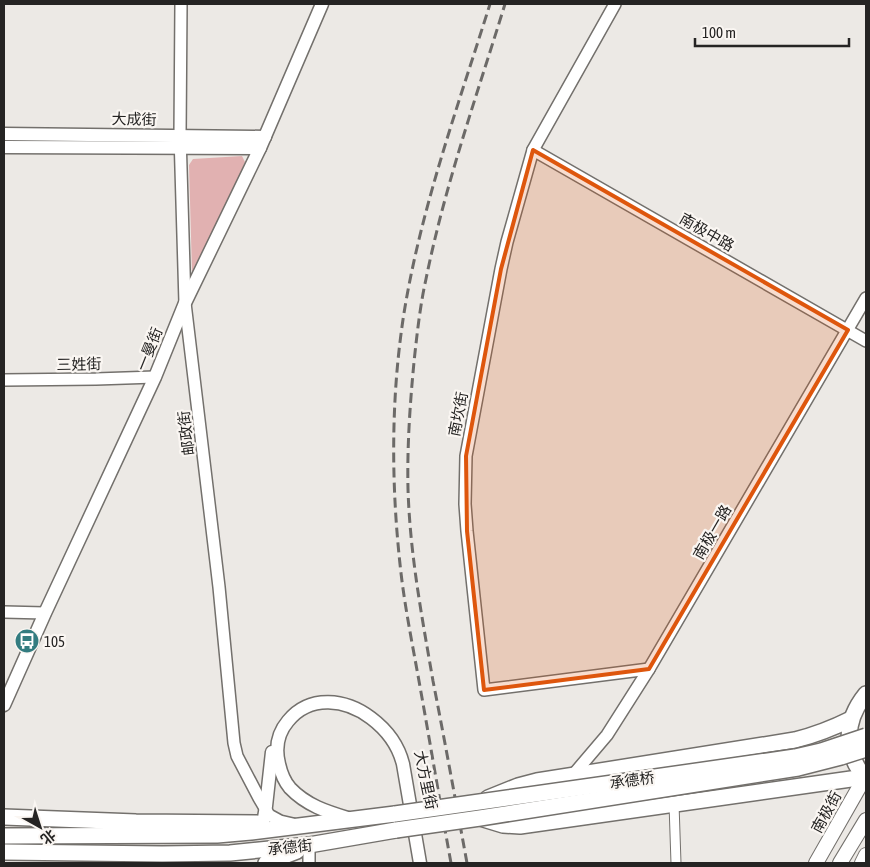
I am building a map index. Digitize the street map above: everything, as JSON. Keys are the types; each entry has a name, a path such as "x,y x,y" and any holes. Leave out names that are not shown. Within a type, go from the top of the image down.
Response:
{"highway":[{"path":"480,818 503,825 520,826 866,778 856,764 850,750 849,730 851,719 866,694"},
{"path":"477,803 518,786 537,781 795,740 832,729 851,719"},
{"name":"承德桥","path":"395,814 795,757 866,736"},
{"name":"承德桥","path":"396,830 798,768 866,749"},
{"path":"798,768 866,759"},
{"name":"承德街","path":"4,836 217,835 395,814"},
{"path":"4,817 136,822 264,817 286,828"},
{"name":"承德街","path":"4,852 230,853 309,845 396,830"},
{"path":"266,863 309,845"}],"main road":[{"name":"一曼街","path":"4,705 155,377 186,303 262,142 322,4"},
{"name":"大成街","path":"4,134 181,142"},
{"name":"大成街","path":"4,146 262,142"},
{"name":"大方里街","path":"264,817 274,738 285,717 300,703 316,697 334,697 353,702 370,711 385,723 402,746 409,767 426,863"},
{"name":"大方里街","path":"354,820 324,811 302,798 289,787 280,770 277,742 282,730 291,717 306,706 314,703 328,702 344,704 358,709 388,733 400,754 420,863"},
{"name":"南极街","path":"816,863 866,778"},
{"path":"840,863 866,820"},
{"path":"862,863 866,855"}],"street":[{"name":"邮政街","path":"181,4 181,142 186,303 219,587 234,743 237,756 264,817"},
{"name":"南坎街","path":"616,4 533,150 501,269 466,456 465,504 484,690 649,668"},
{"name":"南极中路","path":"533,150 866,341"},
{"name":"南极一路","path":"573,775 607,735 649,668 866,298"},
{"name":"三姓街","path":"4,380 155,377"},
{"path":"4,612 45,613"},
{"path":"674,804 676,863"},
{"path":"264,817 269,815 280,821 302,826"},
{"path":"309,845 309,863"}],"highlighted area":[{"path":"533,150 848,330 649,669 484,690 467,531 466,456 501,269"}],"shaded area":[{"path":"242,156 245,162 198,272 192,272 189,165 193,159"}],"railway":[{"path":"451,863 402,579 395,501 395,407 404,313 420,235 441,157 490,4"},
{"path":"467,863 417,586 409,514 408,441 414,362 424,289 442,209 505,4"}],"place":[{"name":"105","path":"27,641"}]}
